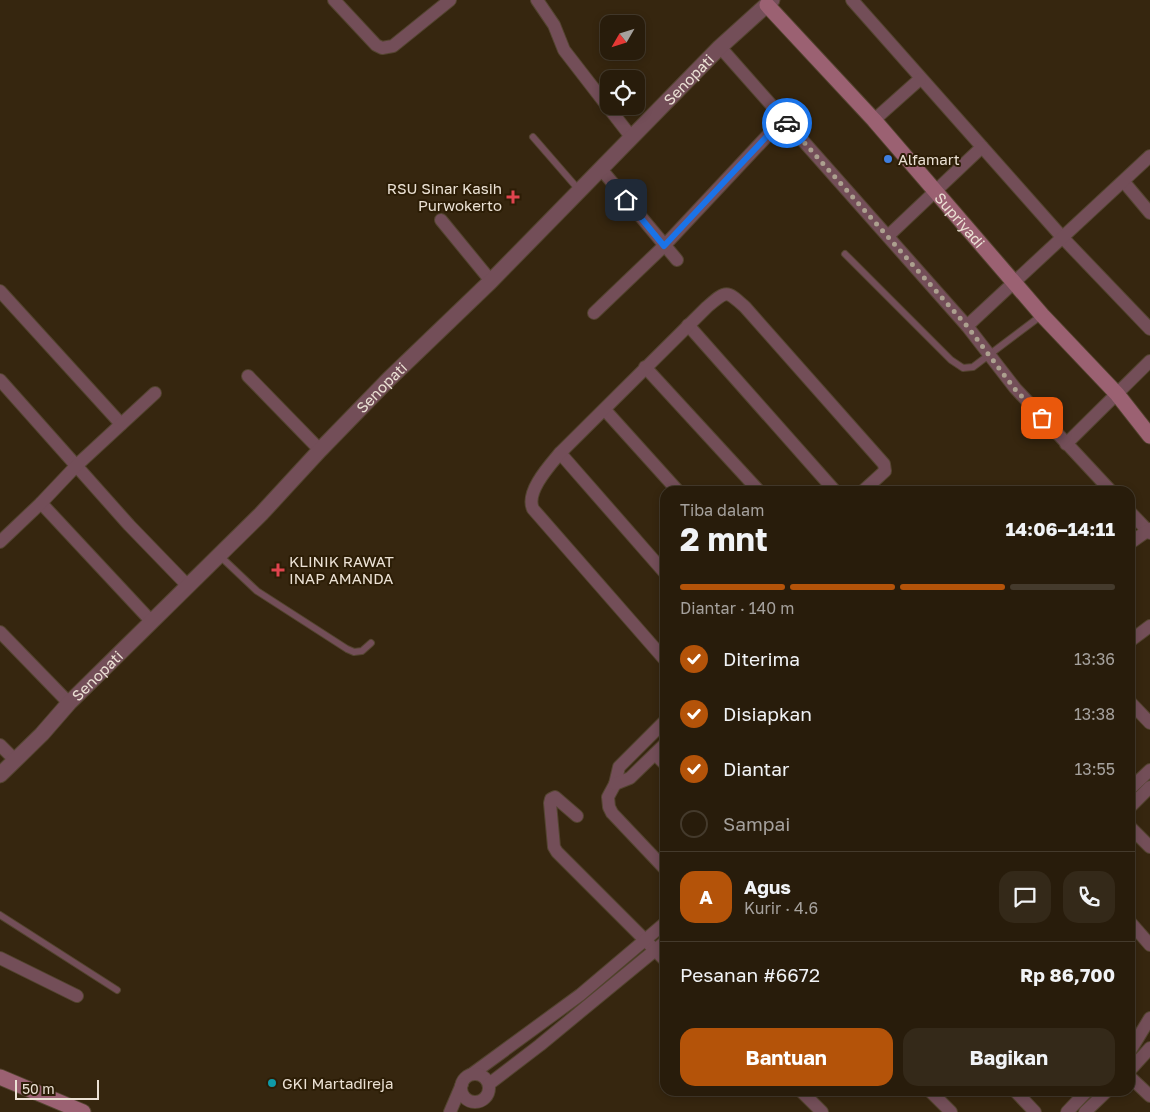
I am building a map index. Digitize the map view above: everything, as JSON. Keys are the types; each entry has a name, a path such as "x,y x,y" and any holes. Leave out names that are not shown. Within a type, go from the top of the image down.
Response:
{"main road":[{"name":"Supriyadi","path":"767,2 874,120 1042,315 1116,394 1150,436"},
{"path":"0,1077 74,1110"}],"street":[{"path":"334,0 376,45 382,48 393,46 442,2"},
{"path":"537,0 554,25 564,50 632,138"},
{"path":"852,0 1062,237 1150,329"},
{"name":"Senopati","path":"0,775 261,514 320,450 410,359 491,281 720,47 767,2"},
{"path":"720,47 967,326 1014,388 1105,486"},
{"path":"874,120 920,79"},
{"path":"594,313 664,246 783,119"},
{"path":"888,236 982,147"},
{"path":"967,326 1150,156"},
{"path":"601,169 677,260"},
{"path":"1124,182 1150,213"},
{"path":"441,220 491,281"},
{"path":"0,292 121,424"},
{"path":"660,654 531,505 532,494 560,452 605,410 645,367 707,307 725,293 731,295 746,307 884,464 885,471 868,486"},
{"path":"688,325 830,486"},
{"path":"1066,444 1150,361"},
{"path":"645,367 754,486"},
{"path":"248,376 320,450"},
{"path":"0,380 129,525 188,586"},
{"path":"2,536 41,503 77,465 155,394"},
{"path":"605,410 673,486"},
{"path":"560,452 660,567"},
{"path":"41,503 152,622"},
{"path":"1135,517 1149,531 1135,540"},
{"path":"1135,637 1150,626"},
{"path":"0,632 70,703"},
{"path":"1135,707 1150,723"},
{"path":"660,726 618,767 615,784 608,797 612,813 660,864"},
{"path":"0,745 14,760"},
{"path":"615,784 630,778 660,749"},
{"path":"655,754 660,759"},
{"path":"1135,784 1150,770"},
{"path":"1135,802 1150,787"},
{"path":"489,1084 540,1045 660,946 646,940 557,852 554,847 551,799 554,797 577,816"},
{"path":"1135,832 1150,847"},
{"path":"450,1112 466,1078 580,995 660,927"},
{"path":"1135,928 1150,945"},
{"path":"2,962 76,996"},
{"path":"580,995 589,1005"},
{"path":"1135,1042 1150,1018"},
{"path":"1135,1031 1139,1035"},
{"path":"1135,1064 1150,1048"},
{"path":"462,1084 464,1095 473,1107 485,1097 489,1091 489,1084 482,1076 472,1074"},
{"path":"1135,1082 1150,1096"},
{"path":"805,1096 818,1111"},
{"path":"935,1096 951,1112"},
{"path":"1019,1096 1035,1112"},
{"path":"1067,1112 1081,1096"},
{"path":"1085,1112 1102,1096"}],"lane":[{"path":"533,137 579,190"},
{"path":"845,254 951,360 963,368 973,367 1042,315"},
{"path":"219,555 257,591 347,649 354,652 362,652 372,643"},
{"path":"0,916 117,990"}],"way so far":[{"path":"787,123 967,326 1014,388 1042,418"}],"place":[{"name":"Alfamart","path":"888,159"},
{"name":"RSU Sinar Kasih Purwokerto","path":"513,197"},
{"name":"KLINIK RAWAT INAP AMANDA","path":"278,570"},
{"name":"GKI Martadireja","path":"272,1083"}],"route":[{"path":"626,200 664,246 783,119 787,123"}]}
